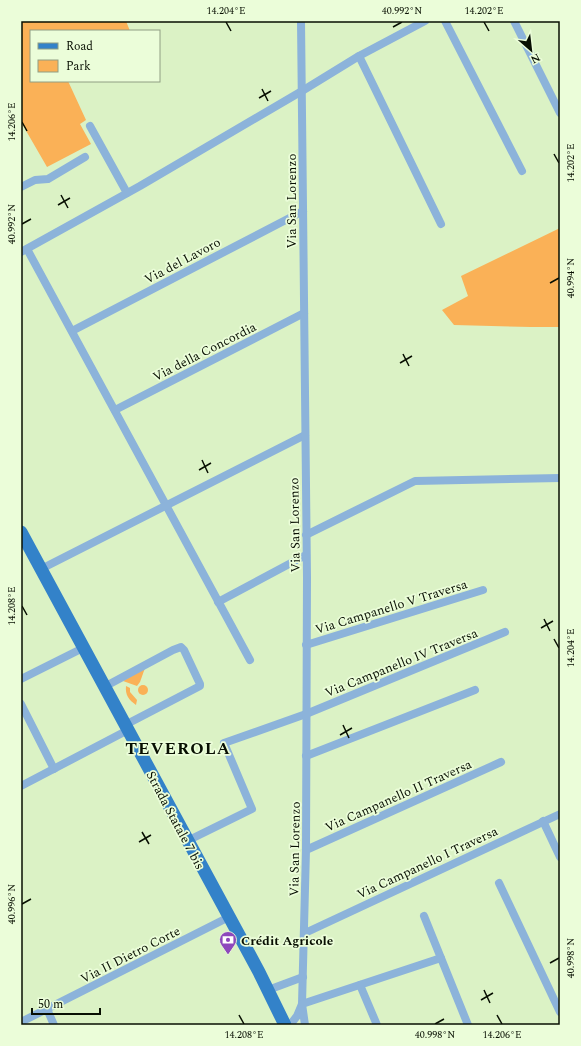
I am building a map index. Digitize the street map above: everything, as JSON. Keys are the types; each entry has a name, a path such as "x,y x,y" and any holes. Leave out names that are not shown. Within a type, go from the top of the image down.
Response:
{"main road":[{"name":"Strada Statale 7 bis","path":"21,532 229,917 285,1025"}],"street":[{"name":"Via San Lorenzo","path":"290,1025 297,1016 302,1004 306,850 306,535 301,21"},
{"path":"250,660 72,331 24,250 127,193 359,56 425,21"},
{"path":"445,21 522,172"},
{"path":"514,21 560,113"},
{"path":"359,56 441,224"},
{"path":"90,126 127,193"},
{"path":"21,187 35,180 48,178 85,157"},
{"name":"Via del Lavoro","path":"72,331 303,211"},
{"name":"Via della Concordia","path":"115,410 304,313"},
{"path":"41,569 305,435"},
{"path":"306,535 415,481 560,478"},
{"path":"218,602 306,555"},
{"name":"Via Campanello V Traversa","path":"306,645 482,590"},
{"name":"Via Campanello IV Traversa","path":"188,841 252,809 224,743 306,714 505,632"},
{"path":"21,786 54,769 200,686 200,684 184,650 181,647 104,687"},
{"path":"21,679 83,648"},
{"path":"306,756 474,690"},
{"path":"21,704 54,769"},
{"name":"Via Campanello II Traversa","path":"306,850 501,762"},
{"name":"Via Campanello I Traversa","path":"305,933 560,814"},
{"path":"543,821 560,857"},
{"path":"499,883 560,1012"},
{"path":"424,916 468,1025"},
{"name":"Via II Dietro Corte","path":"21,1022 229,917"},
{"path":"305,1025 302,1004 441,958"},
{"path":"268,990 303,977"},
{"path":"360,985 377,1025"},
{"path":"47,1009 54,1025"}],"green space":[{"path":"21,21 126,21 130,30 30,30 30,82 68,82 86,120 80,124 91,144 47,167 21,122"},
{"path":"560,228 560,327 454,325 442,310 468,296 461,276"},
{"path":"145,668 137,686 123,681"},
{"path":"143,685 148,690 143,695 138,690"},
{"path":"126,686 130,688 130,692 137,700 136,705 128,697"}],"place":[{"name":"Crédit Agricole","path":"228,955"}],"district":[{"name":"TEVEROLA","path":"178,748"}]}
